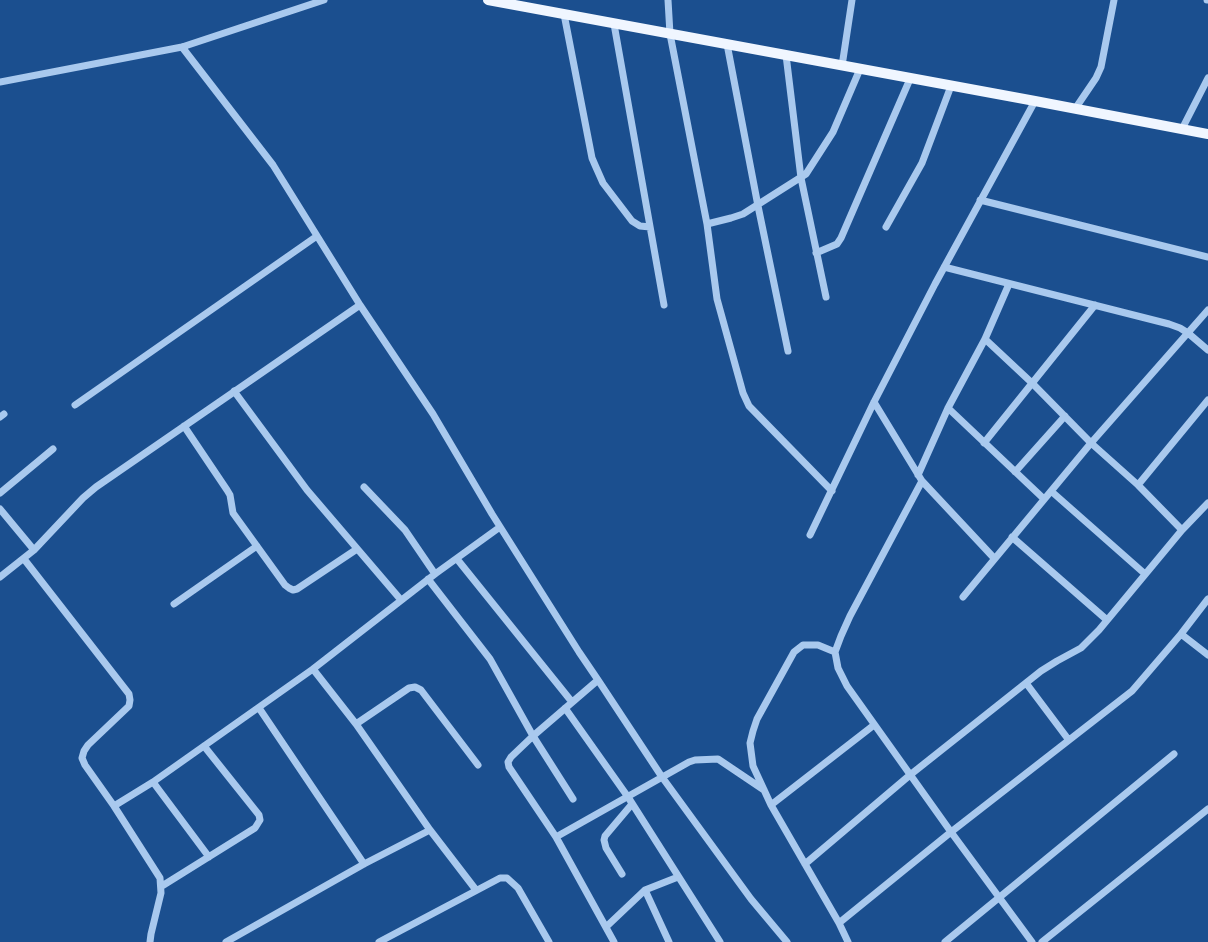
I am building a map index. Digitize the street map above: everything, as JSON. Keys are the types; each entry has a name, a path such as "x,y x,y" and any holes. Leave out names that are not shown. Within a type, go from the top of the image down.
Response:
{"main road":[{"path":"488,0 1208,134"}],"street":[{"path":"0,82 182,47 324,0"},
{"path":"668,0 670,34 707,224 717,299 745,400 749,406 832,490"},
{"path":"842,66 852,0"},
{"path":"1074,109 1096,78 1101,67 1114,0"},
{"path":"564,14 592,158 604,183 632,221 640,226 650,227"},
{"path":"614,24 664,305"},
{"path":"727,44 788,351"},
{"path":"182,47 273,165 360,305 433,414 500,527 579,652 662,777 751,899 787,942"},
{"path":"786,55 801,178 826,297"},
{"path":"707,224 737,216 758,206 801,178 810,170 833,132 860,69"},
{"path":"1182,129 1208,78"},
{"path":"816,253 837,244 841,238 910,79"},
{"path":"886,227 922,163 951,86"},
{"path":"810,535 874,402 980,200 1035,101"},
{"path":"980,200 1208,257"},
{"path":"75,405 317,236"},
{"path":"944,268 1169,324 1188,333 1208,350"},
{"path":"918,475 948,408 985,339 1009,284"},
{"path":"0,576 34,550 90,492 360,305"},
{"path":"984,443 1095,305"},
{"path":"963,597 1044,499 1208,310"},
{"path":"985,339 1032,383 1092,443 1138,485 1182,530"},
{"path":"234,391 307,490 401,600"},
{"path":"1138,485 1208,400"},
{"path":"874,402 922,481 994,558"},
{"path":"948,408 1044,499"},
{"path":"1015,472 1065,416"},
{"path":"184,426 230,495 233,513 285,585 293,590 297,589 357,549"},
{"path":"0,493 53,449"},
{"path":"922,481 840,636 835,652 838,668 846,686 999,899 1032,942"},
{"path":"364,487 404,530 435,574"},
{"path":"1051,491 1146,574"},
{"path":"805,864 910,775 1026,683 1049,665 1081,648 1090,640 1182,530 1208,503"},
{"path":"0,509 34,550"},
{"path":"114,806 153,782 313,669 428,579 500,527"},
{"path":"1012,537 1107,620"},
{"path":"174,604 257,546"},
{"path":"24,559 129,694 129,706 88,745 82,758 160,878 162,886 161,893 150,942"},
{"path":"457,559 572,702"},
{"path":"428,579 490,659 533,736 573,799"},
{"path":"839,923 1068,739 1132,691 1181,634 1208,599"},
{"path":"1181,634 1208,655"},
{"path":"835,652 818,646 803,645 794,652 757,719 750,743 754,766 771,805 839,923 848,942"},
{"path":"313,669 356,724 430,830 476,890"},
{"path":"598,680 533,736 511,757 508,762 509,767 556,837 614,942"},
{"path":"1026,683 1068,739"},
{"path":"356,724 409,688 415,687 422,690 478,765"},
{"path":"259,708 364,864"},
{"path":"565,708 628,797 720,942"},
{"path":"771,805 874,725"},
{"path":"162,886 255,828 260,820 259,815 204,746"},
{"path":"945,942 1174,754"},
{"path":"556,837 695,760 718,759 764,790"},
{"path":"153,782 209,857"},
{"path":"622,874 606,848 604,840 605,836 632,804"},
{"path":"1042,942 1208,809"},
{"path":"226,942 364,864 430,830"},
{"path":"606,928 645,890 678,877"},
{"path":"379,942 500,878 507,878 518,888 549,942"},
{"path":"645,890 669,942"}]}
